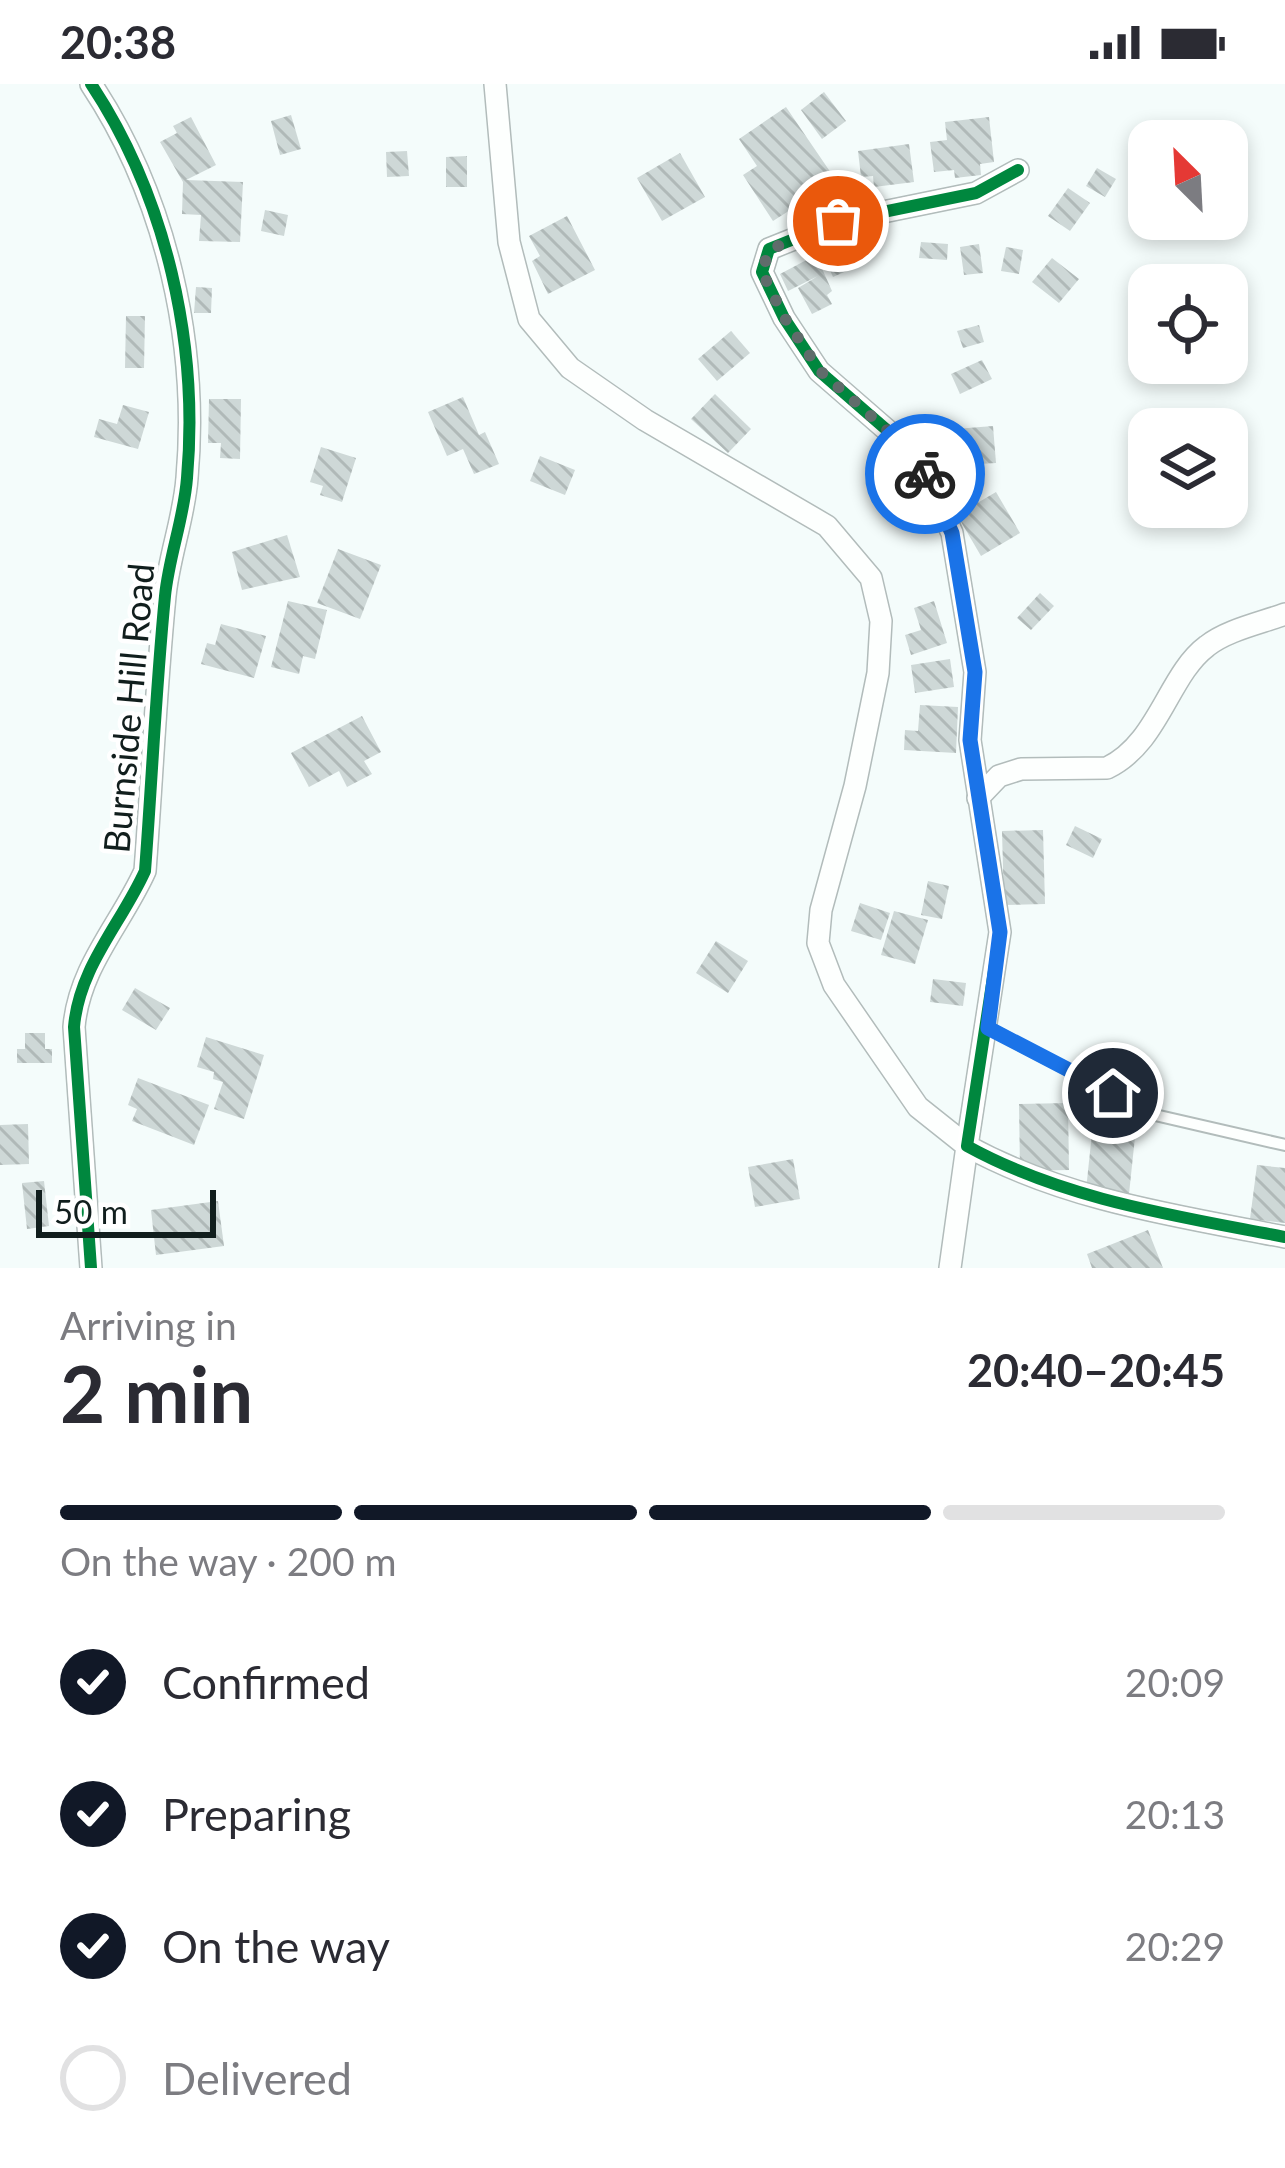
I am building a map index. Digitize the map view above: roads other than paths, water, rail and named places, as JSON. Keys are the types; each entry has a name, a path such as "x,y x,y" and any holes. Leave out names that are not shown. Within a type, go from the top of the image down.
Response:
{"street":[{"name":"Burnside Hill Road","path":"91,84 123,132 152,206 188,356 187,480 165,591 145,871 76,1000 91,1268"},
{"path":"495,84 509,242 529,319 570,368 645,420 827,526 871,578 881,621 878,673 855,786 821,910 818,943 834,985 918,1107 967,1146 1010,1170 1128,1207 1285,1237"},
{"path":"950,1268 1000,932 970,740 975,672 952,533 927,476 888,431 820,371 784,317 762,272 769,250 838,221 976,193 1018,170"},
{"path":"978,798 998,776 1021,769 1107,768 1118,763 1148,731 1207,645 1285,614"}],"lane":[{"path":"988,1028 1155,1114 1285,1145"}]}
